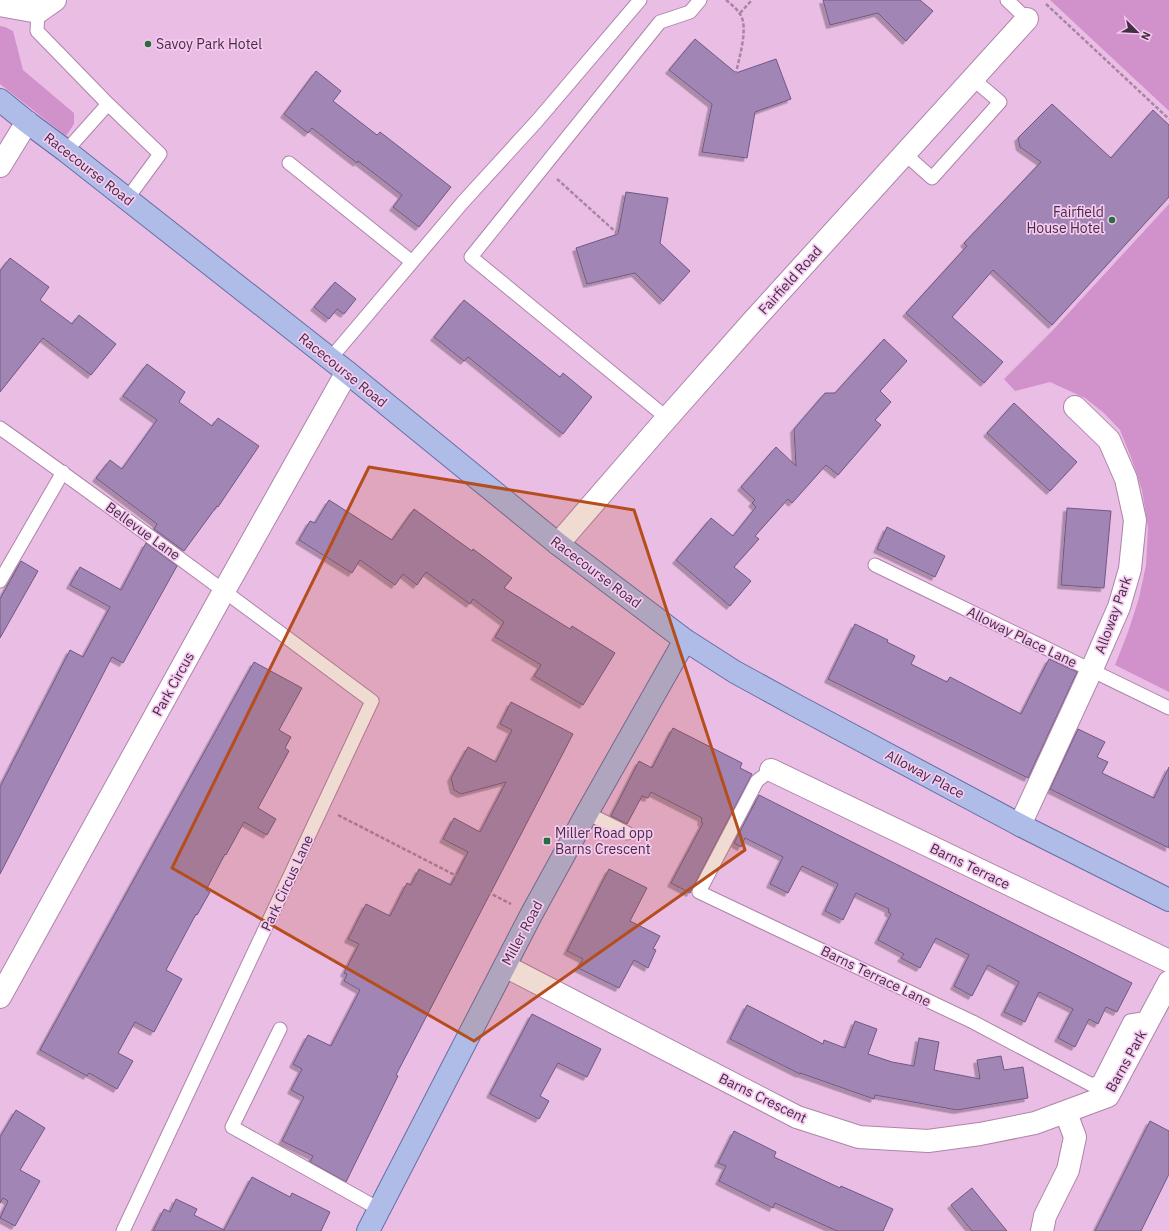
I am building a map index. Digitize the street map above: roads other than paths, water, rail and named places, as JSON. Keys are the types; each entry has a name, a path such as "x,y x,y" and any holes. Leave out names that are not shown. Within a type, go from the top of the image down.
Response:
{"main road":[{"name":"Racecourse Road","path":"0,100 338,365 558,544 685,640"},
{"name":"Miller Road","path":"368,1231 531,914 685,640"},
{"name":"Alloway Place","path":"685,640 735,672 1020,825 1169,900"}],"street":[{"path":"0,5 47,6"},
{"name":"Fairfield Road","path":"558,544 757,316 1027,19"},
{"path":"0,166 27,122"},
{"name":"Park Circus","path":"0,997 224,591 338,365"},
{"name":"Alloway Park","path":"1020,825 1119,607 1130,569 1135,520 1126,479 1110,440 1075,407"},
{"name":"Barns Terrace","path":"771,770 1169,961"},
{"name":"Barns Crescent","path":"504,966 797,1117 859,1137 928,1141 980,1134 1035,1123 1066,1112"},
{"name":"Barns Park","path":"1066,1112 1108,1096 1169,982"},
{"path":"1042,1231 1046,1216 1068,1170 1075,1137 1066,1112"}],"lane":[{"path":"338,365 412,262 537,121 640,0"},
{"path":"667,418 471,257 660,22 690,12 700,0"},
{"path":"1007,0 1027,19"},
{"path":"47,6 37,31 108,104 160,154 127,199"},
{"path":"905,154 932,178 1000,102 973,79"},
{"path":"66,151 108,104"},
{"path":"289,163 412,262"},
{"name":"Bellevue Lane","path":"0,428 63,472 224,591"},
{"path":"0,581 63,472"},
{"name":"Alloway Place Lane","path":"875,565 1169,708"},
{"name":"Park Circus Lane","path":"123,1231 372,702 224,591"},
{"name":"Barns Terrace Lane","path":"771,770 757,780 699,892 973,1022 1092,1086 1099,1082 1130,1021 1149,1018"},
{"path":"587,813 627,832"},
{"path":"280,1029 232,1127 379,1209"}],"place":[{"name":"Savoy Park Hotel","path":"148,44"},
{"name":"Fairfield House Hotel","path":"1112,220"},
{"name":"Miller Road opp Barns Crescent","path":"547,841"}]}
